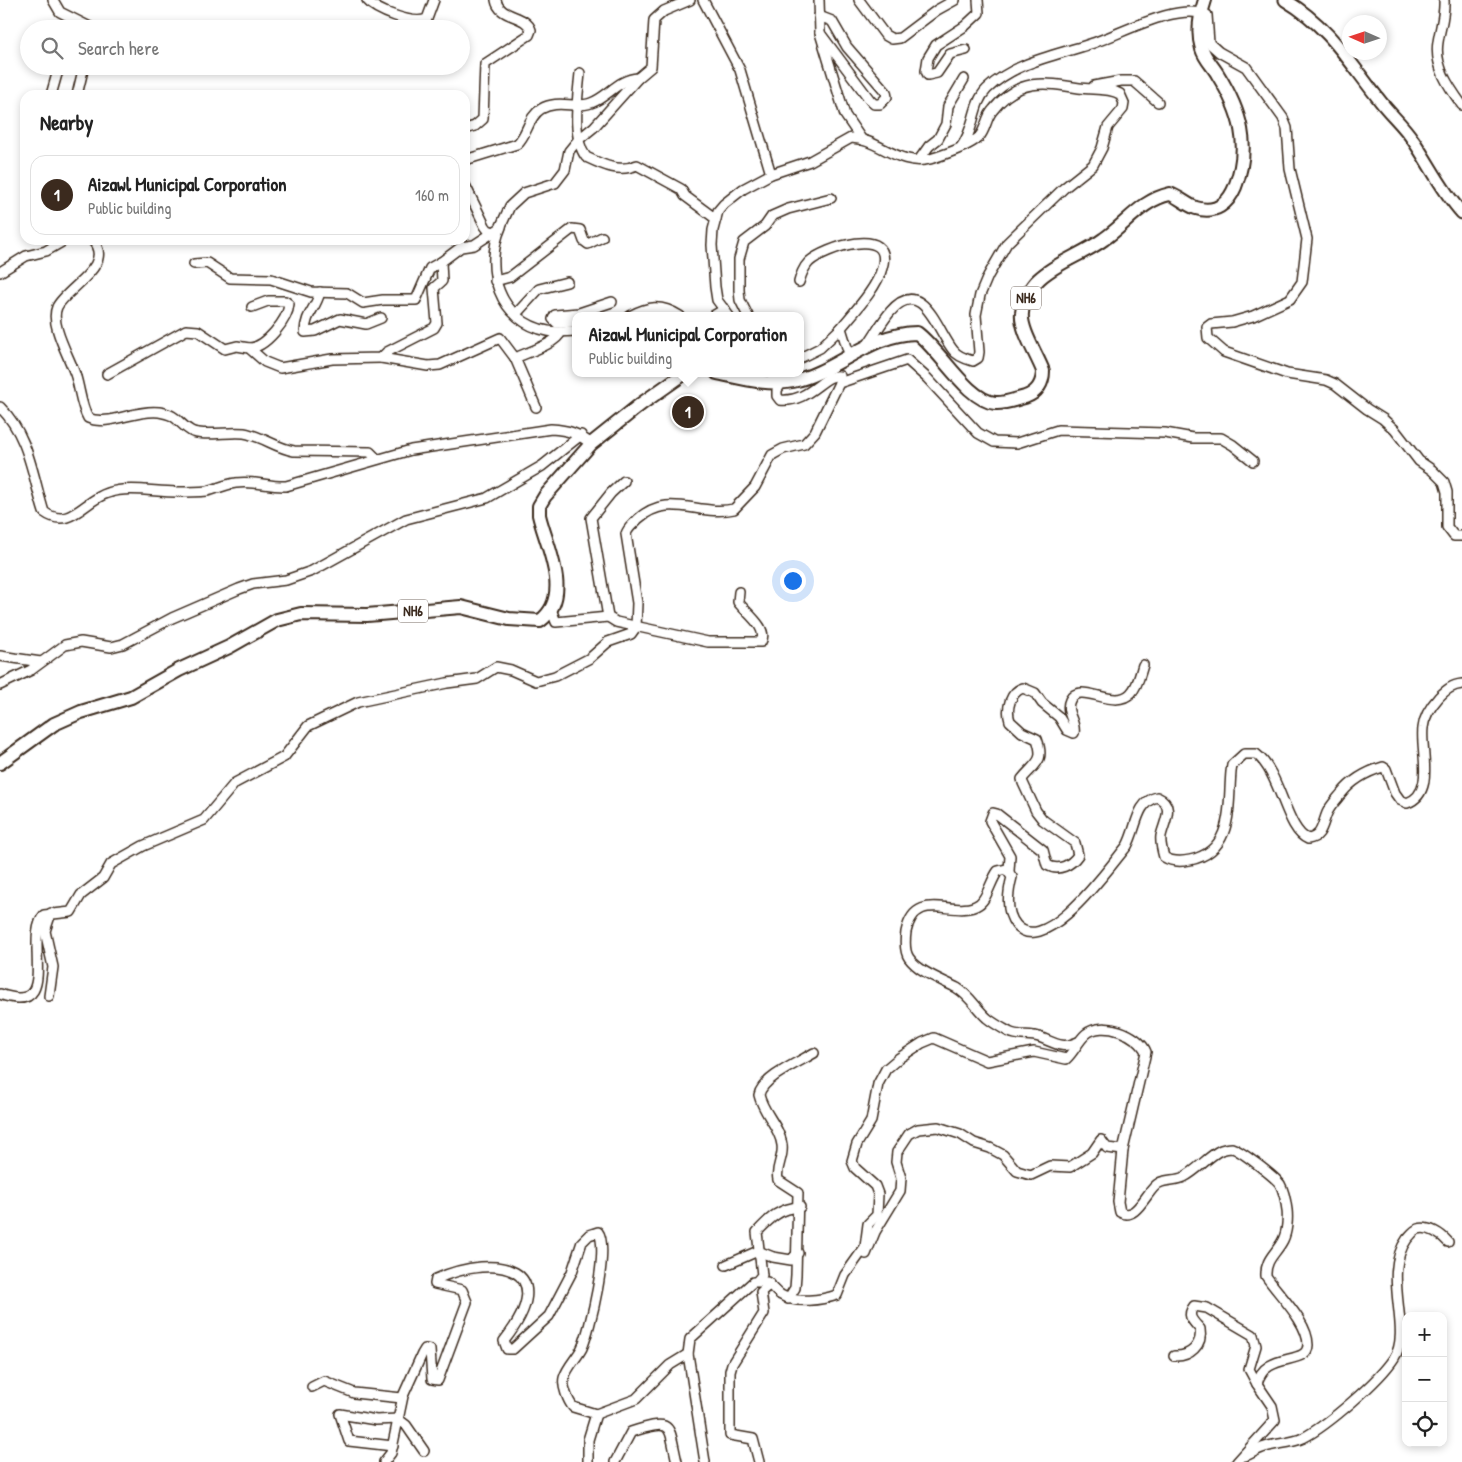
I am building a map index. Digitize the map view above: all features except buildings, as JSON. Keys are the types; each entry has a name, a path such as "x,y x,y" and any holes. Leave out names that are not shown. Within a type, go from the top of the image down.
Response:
{"highway":[{"name":"NH6","path":"765,378 807,377 866,347 898,336 917,333 928,342 974,394 985,401 997,403 1028,396 1038,389 1043,378 1043,371 1024,327 1021,314 1028,292 1038,280 1105,239 1148,201 1170,194 1195,208 1208,210 1219,208 1227,202 1237,181 1245,144 1230,96 1202,49 1200,13 1205,0"},
{"path":"551,609 556,572 542,525 540,506 544,496 591,444 641,404 679,377"},
{"name":"NH6","path":"0,763 54,724 81,712 132,697 179,670 229,647 277,620 301,614 367,615 461,607 527,622 540,621 551,609"}],"main road":[{"path":"1285,0 1305,12 1336,42 1381,102 1411,137 1441,187 1462,213"}],"street":[{"path":"53,0 60,12 76,20"},
{"path":"367,0 379,8 402,18 415,20"},
{"path":"424,20 427,19 434,0"},
{"path":"470,128 476,126 483,119 485,64 529,35 531,30 525,22 500,8 496,0"},
{"path":"572,331 561,332 540,329 516,314 501,297 495,281 494,254 497,238 510,206 524,192 551,185 558,180 565,170 569,151 578,140 594,127 638,78 652,67 652,26 654,20 664,10 690,0"},
{"path":"703,0 740,70 771,174"},
{"path":"819,0 820,33 845,115 864,142"},
{"path":"859,0 885,35 892,39 900,38 936,10 955,0"},
{"path":"966,50 950,54 937,73 928,75 926,71 928,58 936,44 972,21 979,13 978,0"},
{"path":"1444,0 1444,16 1437,44 1437,58 1442,74 1462,105"},
{"path":"961,147 969,137 978,104 984,92 1012,72 1035,60 1092,44 1142,22 1172,15 1200,13 1208,18 1208,37 1213,48 1246,67 1283,118 1287,128 1290,170 1307,239 1302,282 1298,291 1290,299 1253,316 1232,322 1211,324 1207,327 1208,338 1224,352 1287,374 1326,380 1335,384 1367,409 1384,419 1419,461 1444,482 1447,492 1447,528 1454,536 1462,536"},
{"path":"819,16 832,21 847,46 886,92 887,97 880,104 874,104 870,100 820,33"},
{"path":"580,73 577,104 578,140 586,157 616,168 629,169 637,165 681,189 684,196 716,219"},
{"path":"52,90 57,75"},
{"path":"78,90 82,75"},
{"path":"470,158 517,144 522,139 529,122 541,109 556,104 592,103 623,82 638,78"},
{"path":"919,160 929,146 938,139 946,124 948,106 964,79"},
{"path":"1082,88 1132,81 1137,82 1158,102"},
{"path":"727,312 717,300 712,245 716,219 724,204 743,189 771,174 810,161 848,138 855,138 905,159 919,160 931,158 961,147 979,136 992,110 1009,94 1031,84 1046,82 1117,92 1123,98 1122,109 1108,126 1102,148 1093,165 1064,188 1007,243 988,276 976,315 978,358 973,361 953,351 927,308 915,300 903,301 890,312 866,347"},
{"path":"470,195 485,226 488,230 494,232"},
{"path":"746,312 740,300 739,290 739,259 744,242 765,226 772,216 788,209 831,198"},
{"path":"194,264 207,263 230,278 271,279 311,292 347,293 363,303 383,300 414,301 418,298 430,268 460,247 474,245 494,232 502,224"},
{"path":"495,281 510,276 572,229 580,230 585,243 588,244 602,237"},
{"path":"799,282 802,272 811,260 849,243 869,242 881,251 884,257 880,274 856,311 820,348 804,356"},
{"path":"0,272 26,256 46,251 56,245"},
{"path":"96,245 99,250 98,259 94,267 58,305 55,315 56,325 76,377 88,418 107,420 135,413 160,412 174,416 194,432 243,433 282,449 294,451 370,452 377,459"},
{"path":"381,358 387,352 436,326 434,288 442,280 441,262"},
{"path":"516,314 539,289 567,282"},
{"path":"320,292 317,303 306,318 305,332 316,331 340,319 366,324 381,318"},
{"path":"107,374 186,330 198,331 225,349 237,346 249,348 261,346 268,340 288,313 289,304 284,301 268,301 252,308"},
{"path":"582,312 612,302"},
{"path":"637,312 646,307 660,307 671,312"},
{"path":"572,314 555,316 553,319 557,323 572,322"},
{"path":"841,328 849,354"},
{"path":"515,358 548,344 559,337 561,332"},
{"path":"249,348 264,362 280,368 332,359 381,358 428,366 440,365 498,337 504,341 515,358 536,407"},
{"path":"840,383 907,360 927,378 978,434 994,442 1016,443 1058,430 1165,433 1193,438 1221,438 1234,445 1253,461"},
{"path":"0,994 18,998 32,993 36,985 37,929 40,919 51,913 71,912 81,895 102,878 111,864 126,855 204,820 235,782 284,757 308,726 358,702 447,683 477,680 496,667 511,670 536,681 555,676 590,658 608,642 631,634 636,627 636,603 627,530 654,508 684,505 708,511 734,509 755,487 772,454 804,444 815,432 840,383 840,376 832,376 808,395 780,400 777,396 777,390 765,378"},
{"path":"0,407 13,421 24,441 44,512 52,518 61,519 74,514 106,493 121,490 194,492 249,482 274,487 286,486 411,450 551,429 567,430 581,435 591,444"},
{"path":"0,684 31,670 72,643 111,647 123,644 155,626 239,589 253,584 286,580 312,571 406,518 487,498 542,466 581,435"},
{"path":"608,617 591,518 611,493 624,481"},
{"path":"551,609 556,622 608,617 616,622 636,627 708,642 761,642 762,634 755,619 738,602 739,592"},
{"path":"0,656 41,662"},
{"path":"1143,665 1135,686 1127,696 1114,699 1079,693 1072,697 1068,703 1068,712 1075,729 1074,733 1067,730 1059,717 1042,703 1035,693 1023,688 1015,692 1009,707 1010,721 1022,732 1038,739 1042,753 1040,761 1022,779 1023,783 1036,811 1051,826 1075,843 1078,855 1066,866 1051,868 1047,865 1043,850 998,814 993,813 990,820 1010,856 1009,871 1012,877 1009,890 1010,916 1016,925 1027,932 1040,932 1057,925 1127,846 1134,834 1138,814 1144,804 1157,797 1168,806 1168,816 1161,837 1164,857 1169,860 1184,861 1200,858 1214,847 1226,829 1232,766 1244,754 1252,752 1267,764 1278,783 1298,833 1308,839 1314,838 1319,833 1328,813 1342,792 1355,779 1368,772 1383,767 1390,777 1400,800 1407,803 1414,801 1420,792 1425,770 1422,741 1423,726 1428,713 1445,690 1455,684 1462,684"},
{"path":"1009,871 998,871 988,886 986,895 977,905 961,908 931,906 919,910 911,919 906,932 905,947 907,955 917,966 966,995 987,1018 1011,1033 1039,1037 1060,1046 1068,1046 1079,1041"},
{"path":"49,996 53,967 45,931 51,913"},
{"path":"757,1281 770,1284 780,1295 788,1299 820,1299 837,1295 845,1275 865,1247 868,1224 877,1215 878,1194 875,1186 855,1168 852,1161 857,1144 872,1121 878,1084 886,1069 922,1042 934,1038 987,1061 1034,1052 1066,1059 1079,1041 1091,1031 1105,1028 1125,1033 1145,1049 1146,1062 1123,1150 1118,1208 1123,1214 1137,1209 1158,1183 1186,1176 1200,1168 1216,1153 1226,1148 1238,1151 1280,1183 1287,1209 1287,1223 1284,1238 1268,1260 1266,1276 1303,1328 1308,1344 1307,1349 1302,1355 1268,1365 1261,1373 1257,1384"},
{"path":"788,1299 795,1288 800,1207 796,1190 782,1184 778,1180 777,1168 782,1154 781,1140 759,1095 760,1089 771,1079 814,1053"},
{"path":"859,1257 864,1256 869,1250 875,1232 900,1191 902,1178 896,1162 897,1152 909,1134 918,1129 938,1127 960,1134 974,1143 1003,1155 1017,1171 1031,1175 1050,1166 1070,1166 1092,1153 1100,1140 1107,1148 1123,1150"},
{"path":"705,1462 688,1354 690,1339 750,1284 757,1281 762,1274 757,1232 780,1211 800,1207"},
{"path":"1238,1460 1263,1448 1294,1441 1311,1432 1347,1407 1392,1360 1398,1347 1400,1336 1396,1283 1400,1252 1415,1230 1423,1228 1438,1234 1448,1242"},
{"path":"384,1462 392,1453 402,1398 422,1354 426,1349 432,1352 432,1379 438,1380 453,1336 468,1302 464,1292 454,1288 438,1286 434,1281 436,1279 478,1266 511,1269 518,1273 524,1282 525,1301 522,1314 504,1342 507,1349 513,1349 549,1316 572,1272 582,1242 589,1235 598,1232 602,1240 599,1284 592,1308 591,1325 581,1350 564,1378 564,1384 573,1407 596,1414 636,1399 670,1365 688,1354"},
{"path":"726,1266 758,1251 788,1260 794,1259 798,1252"},
{"path":"759,1462 753,1438 730,1435 730,1371 732,1364 764,1312 761,1292 770,1284"},
{"path":"1174,1356 1191,1352 1201,1338 1200,1329 1191,1319 1190,1314 1194,1306 1207,1308 1253,1335 1256,1346 1249,1369 1272,1406 1275,1420 1238,1460"},
{"path":"312,1387 324,1381 354,1393 402,1398"},
{"path":"393,1446 349,1441 340,1414 376,1420 398,1419 406,1425 424,1451"},
{"path":"588,1462 588,1440 596,1414"},
{"path":"615,1462 631,1432 658,1424 671,1430 677,1462"}],"place":[{"name":"Aizawl Municipal Corporation","path":"688,412"}]}
